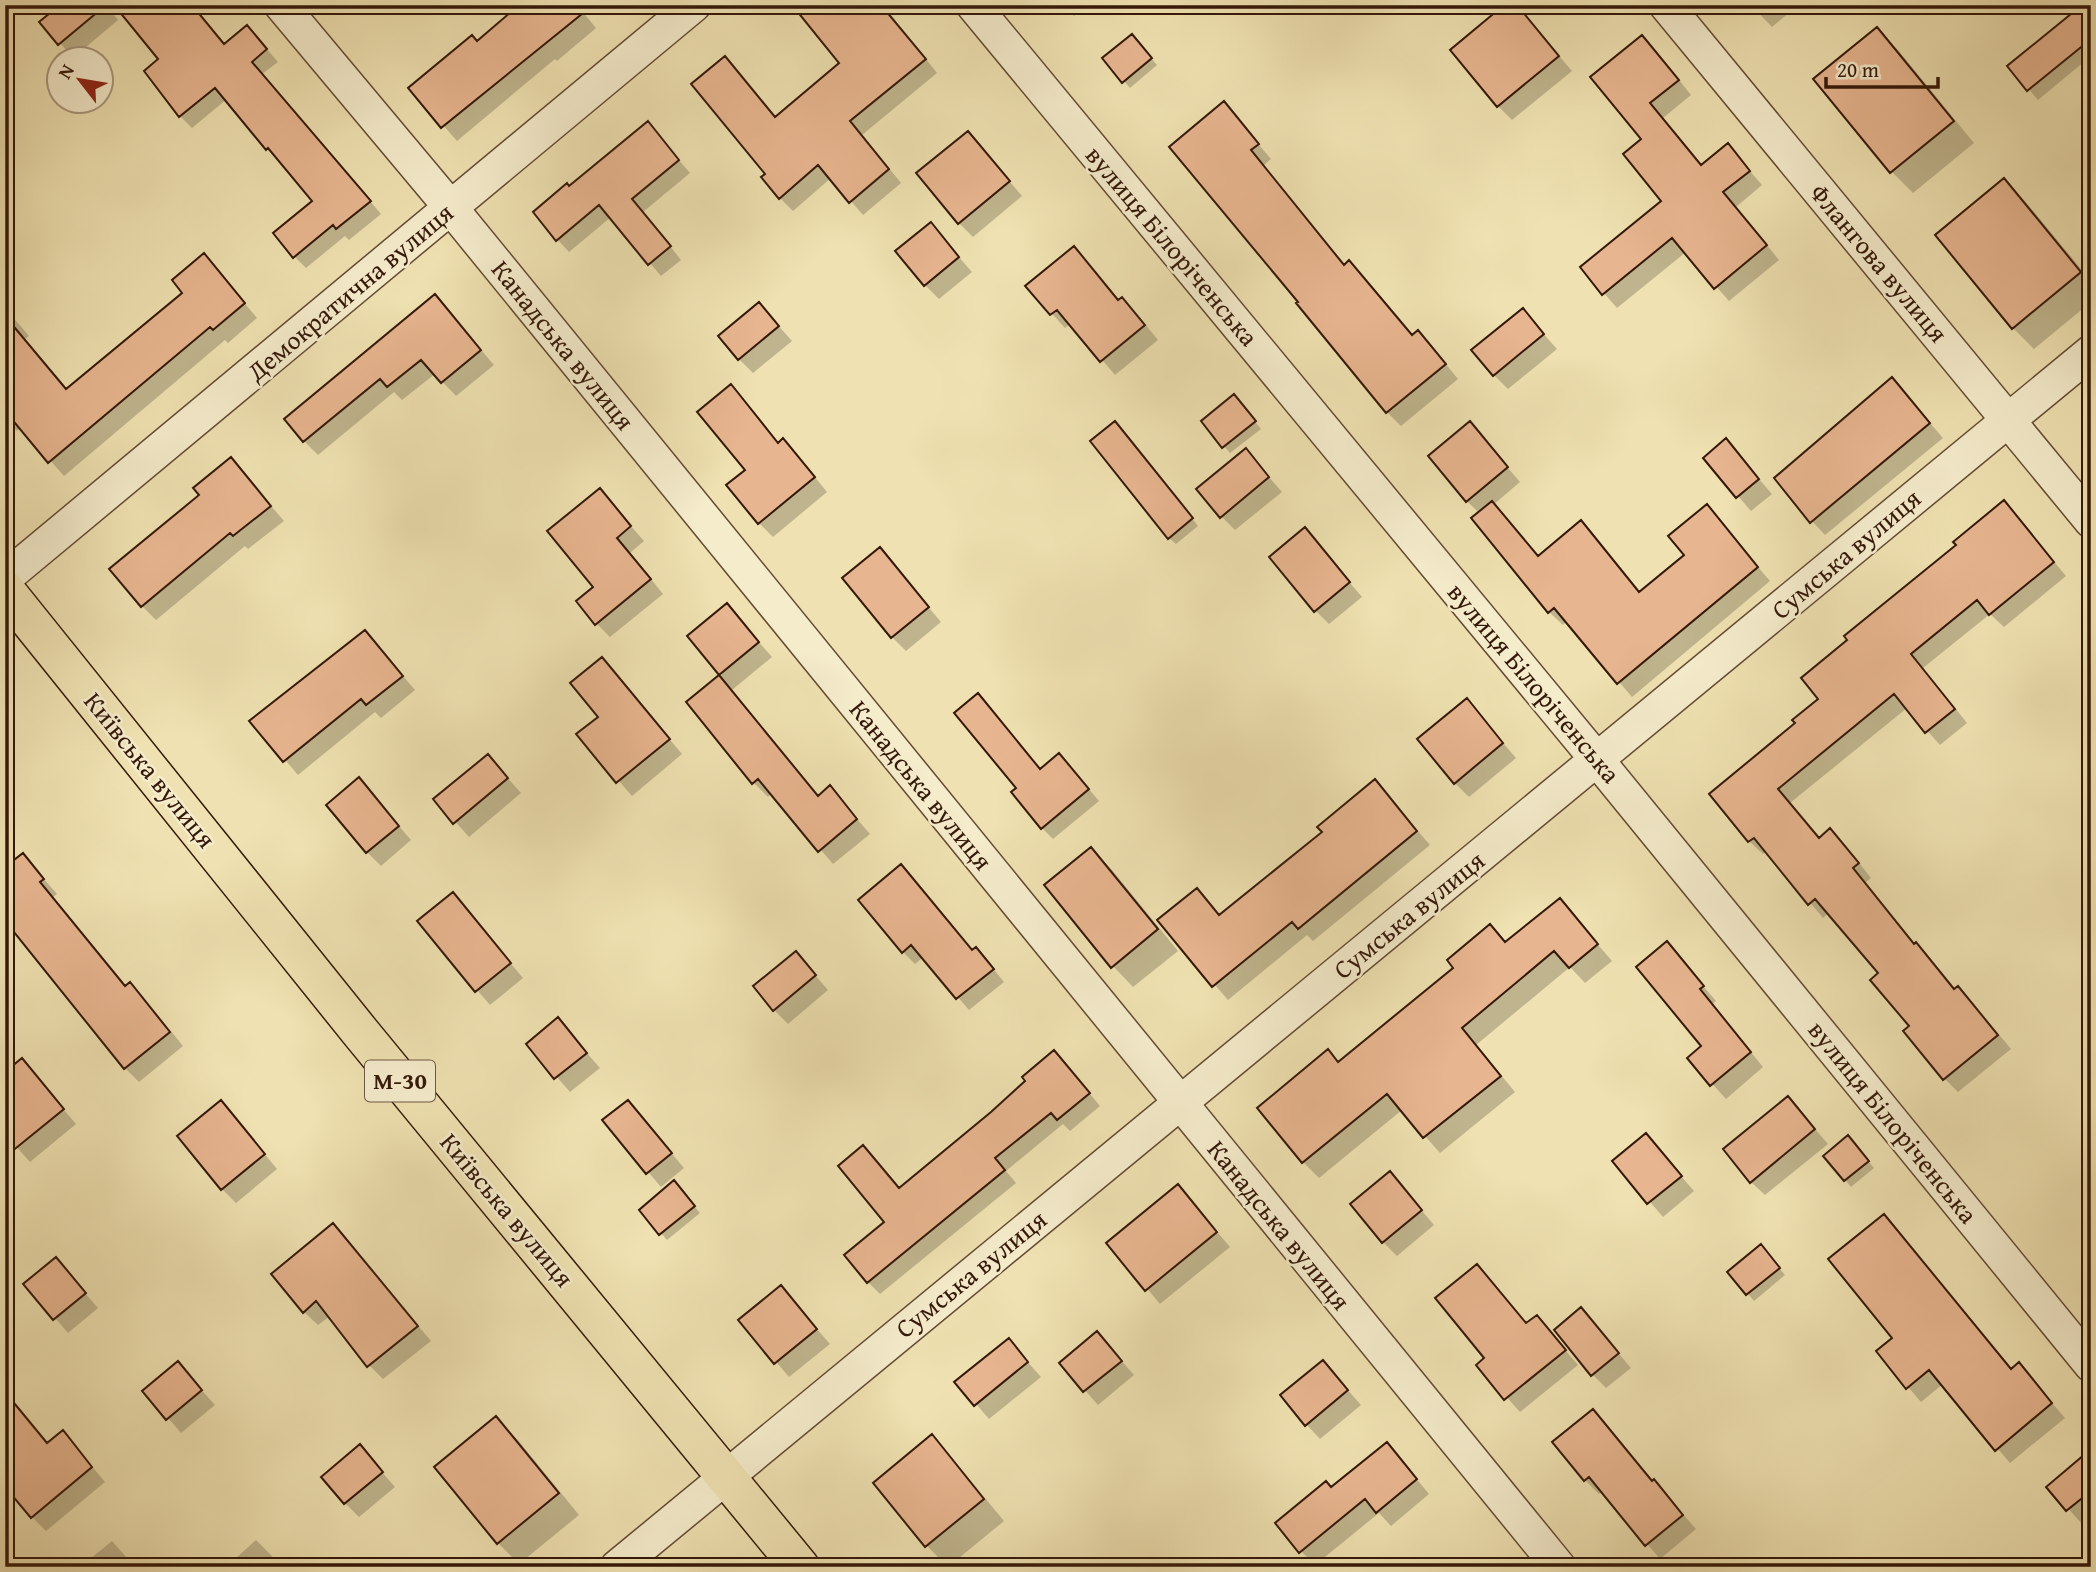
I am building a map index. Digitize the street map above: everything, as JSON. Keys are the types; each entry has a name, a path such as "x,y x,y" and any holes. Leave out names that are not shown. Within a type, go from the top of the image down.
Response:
{"highway":[{"name":"Київська вулиця","path":"5,590 361,1033 800,1567"}],"street":[{"name":"Канадська вулиця","path":"281,5 451,208 1559,1567"},
{"name":"Демократична вулиця","path":"5,578 694,5"},
{"name":"вулиця Білоріченська","path":"973,5 1598,761 2091,1364"},
{"name":"Флангова вулиця","path":"1666,5 2091,521"},
{"name":"Сумська вулиця","path":"617,1567 2091,352"}],"building":[{"path":"60,5 106,5 58,45 39,22"},
{"path":"114,5 192,5 224,44 247,25 267,49 252,62 371,201 336,229 333,225 293,258 273,233 312,201 215,88 179,117 144,71 158,59"},
{"path":"519,5 593,5 441,128 408,88 472,35 477,41"},
{"path":"792,5 881,5 926,59 850,121 889,169 849,203 818,165 779,199 761,177 765,174 691,84 725,56 775,117 839,63"},
{"path":"1504,5 1517,5 1559,56 1497,107 1450,50"},
{"path":"2082,5 2091,5 2091,39 2027,91 2007,66"},
{"path":"1877,27 1954,121 1890,173 1813,79"},
{"path":"1132,34 1152,58 1122,83 1102,58"},
{"path":"1642,35 1679,80 1650,103 1701,165 1728,143 1750,171 1723,192 1767,245 1714,289 1672,238 1602,295 1580,267 1661,201 1623,154 1641,139 1590,77"},
{"path":"1224,101 1259,144 1251,150 1344,265 1349,260 1412,335 1418,330 1446,364 1386,413 1169,147"},
{"path":"648,121 679,160 632,199 671,246 648,265 599,205 556,241 533,212"},
{"path":"968,131 1010,181 958,224 916,173"},
{"path":"2004,178 2081,272 2012,329 1935,235"},
{"path":"931,222 959,257 924,286 895,251"},
{"path":"1074,246 1118,300 1122,297 1145,325 1100,362 1057,310 1050,315 1025,286"},
{"path":"204,253 245,303 213,330 210,327 48,463 5,411 5,316 66,389 182,293 172,280"},
{"path":"435,294 481,350 441,383 421,360 387,387 380,379 303,442 284,419"},
{"path":"759,302 779,326 738,360 718,336"},
{"path":"1523,308 1544,334 1493,376 1471,350"},
{"path":"1892,377 1930,423 1810,523 1774,478"},
{"path":"731,384 778,443 783,438 815,477 758,524 726,485 745,470 697,412"},
{"path":"1234,394 1256,421 1222,448 1201,421"},
{"path":"1115,421 1193,518 1168,539 1090,441"},
{"path":"1470,421 1508,467 1466,502 1428,456"},
{"path":"1726,438 1759,479 1736,498 1703,458"},
{"path":"1246,448 1269,477 1220,518 1196,489"},
{"path":"231,457 271,506 233,536 230,533 141,607 109,569 199,495 193,488"},
{"path":"600,488 631,526 617,538 651,579 595,625 576,601 593,587 547,531"},
{"path":"2004,500 2054,562 1989,615 1977,600 1911,654 1955,709 1925,733 1894,694 1778,789 1819,838 1830,828 1859,863 1853,868 1914,944 1916,942 1954,989 1958,986 1998,1035 1943,1080 1903,1031 1909,1026 1870,980 1878,973 1815,899 1808,905 1754,838 1748,842 1709,794 1795,723 1792,720 1818,699 1801,678 1847,640 1844,636 1956,545 1953,542"},
{"path":"1492,501 1538,556 1581,520 1639,592 1684,555 1668,536 1707,504 1758,567 1617,684 1554,608 1548,613 1471,518"},
{"path":"1305,527 1350,582 1314,612 1269,557"},
{"path":"880,547 929,607 891,638 842,578"},
{"path":"727,603 759,642 719,675 687,636"},
{"path":"365,630 403,676 366,705 361,699 283,762 249,721"},
{"path":"602,657 670,739 616,783 576,734 598,717 570,683"},
{"path":"719,675 818,796 830,785 857,819 818,852 758,779 752,784 686,702"},
{"path":"978,693 1040,769 1059,753 1089,789 1041,829 1011,792 1016,788 954,713"},
{"path":"1467,698 1503,743 1454,784 1417,739"},
{"path":"488,754 508,778 453,824 433,799"},
{"path":"359,777 399,826 366,853 326,805"},
{"path":"1375,779 1417,831 1298,929 1292,922 1212,987 1157,920 1197,888 1219,915 1322,832 1317,827"},
{"path":"1091,847 1158,929 1111,968 1044,885"},
{"path":"23,853 44,879 40,882 125,986 130,982 170,1032 124,1069 5,921 5,867"},
{"path":"901,864 972,950 976,947 994,969 956,999 911,945 902,953 858,900"},
{"path":"453,892 511,963 475,992 417,921"},
{"path":"1560,898 1598,944 1569,968 1554,951 1462,1028 1501,1076 1423,1138 1387,1094 1302,1163 1257,1108 1328,1049 1338,1062 1453,968 1447,960 1490,924 1505,942"},
{"path":"1667,941 1704,986 1700,989 1751,1052 1710,1086 1687,1058 1701,1046 1636,967"},
{"path":"796,951 816,975 773,1011 753,986"},
{"path":"558,1017 587,1053 554,1079 526,1044"},
{"path":"1054,1050 1090,1093 1057,1120 1051,1113 995,1158 1005,1170 867,1283 844,1255 884,1222 838,1166 863,1145 899,1188 991,1112 1025,1081 1022,1077"},
{"path":"22,1058 64,1109 5,1157 5,1072"},
{"path":"1788,1096 1815,1129 1750,1183 1723,1149"},
{"path":"221,1100 265,1154 221,1190 177,1136"},
{"path":"628,1100 672,1153 646,1174 602,1120"},
{"path":"1646,1133 1682,1176 1647,1204 1612,1161"},
{"path":"1848,1135 1869,1161 1844,1181 1823,1156"},
{"path":"1390,1171 1422,1210 1382,1243 1350,1204"},
{"path":"674,1180 695,1206 659,1235 639,1210"},
{"path":"1178,1184 1217,1232 1145,1291 1106,1243"},
{"path":"1884,1214 2011,1369 2019,1362 2052,1403 1995,1451 1929,1370 1906,1389 1876,1351 1892,1338 1828,1259"},
{"path":"333,1223 418,1326 367,1367 316,1301 303,1313 271,1274"},
{"path":"1761,1244 1780,1268 1746,1295 1727,1272"},
{"path":"56,1257 86,1293 53,1320 23,1284"},
{"path":"1477,1264 1526,1323 1537,1315 1566,1350 1504,1400 1476,1365 1484,1358 1435,1298"},
{"path":"781,1285 817,1329 774,1364 738,1320"},
{"path":"1581,1307 1619,1353 1591,1376 1554,1330"},
{"path":"1097,1331 1122,1361 1083,1392 1059,1363"},
{"path":"1009,1338 1028,1362 974,1406 954,1382"},
{"path":"1323,1360 1348,1390 1305,1426 1280,1395"},
{"path":"178,1361 202,1390 166,1420 142,1391"},
{"path":"5,1392 47,1443 63,1430 92,1467 31,1518 5,1487"},
{"path":"1593,1409 1683,1515 1645,1546 1589,1477 1584,1481 1552,1442"},
{"path":"496,1416 559,1493 497,1544 434,1467"},
{"path":"932,1434 984,1499 925,1547 873,1483"},
{"path":"1387,1442 1417,1479 1376,1513 1365,1499 1299,1553 1275,1523 1326,1481 1331,1487"},
{"path":"360,1444 383,1472 344,1504 321,1477"},
{"path":"2091,1449 2091,1491 2066,1511 2046,1487"}]}
